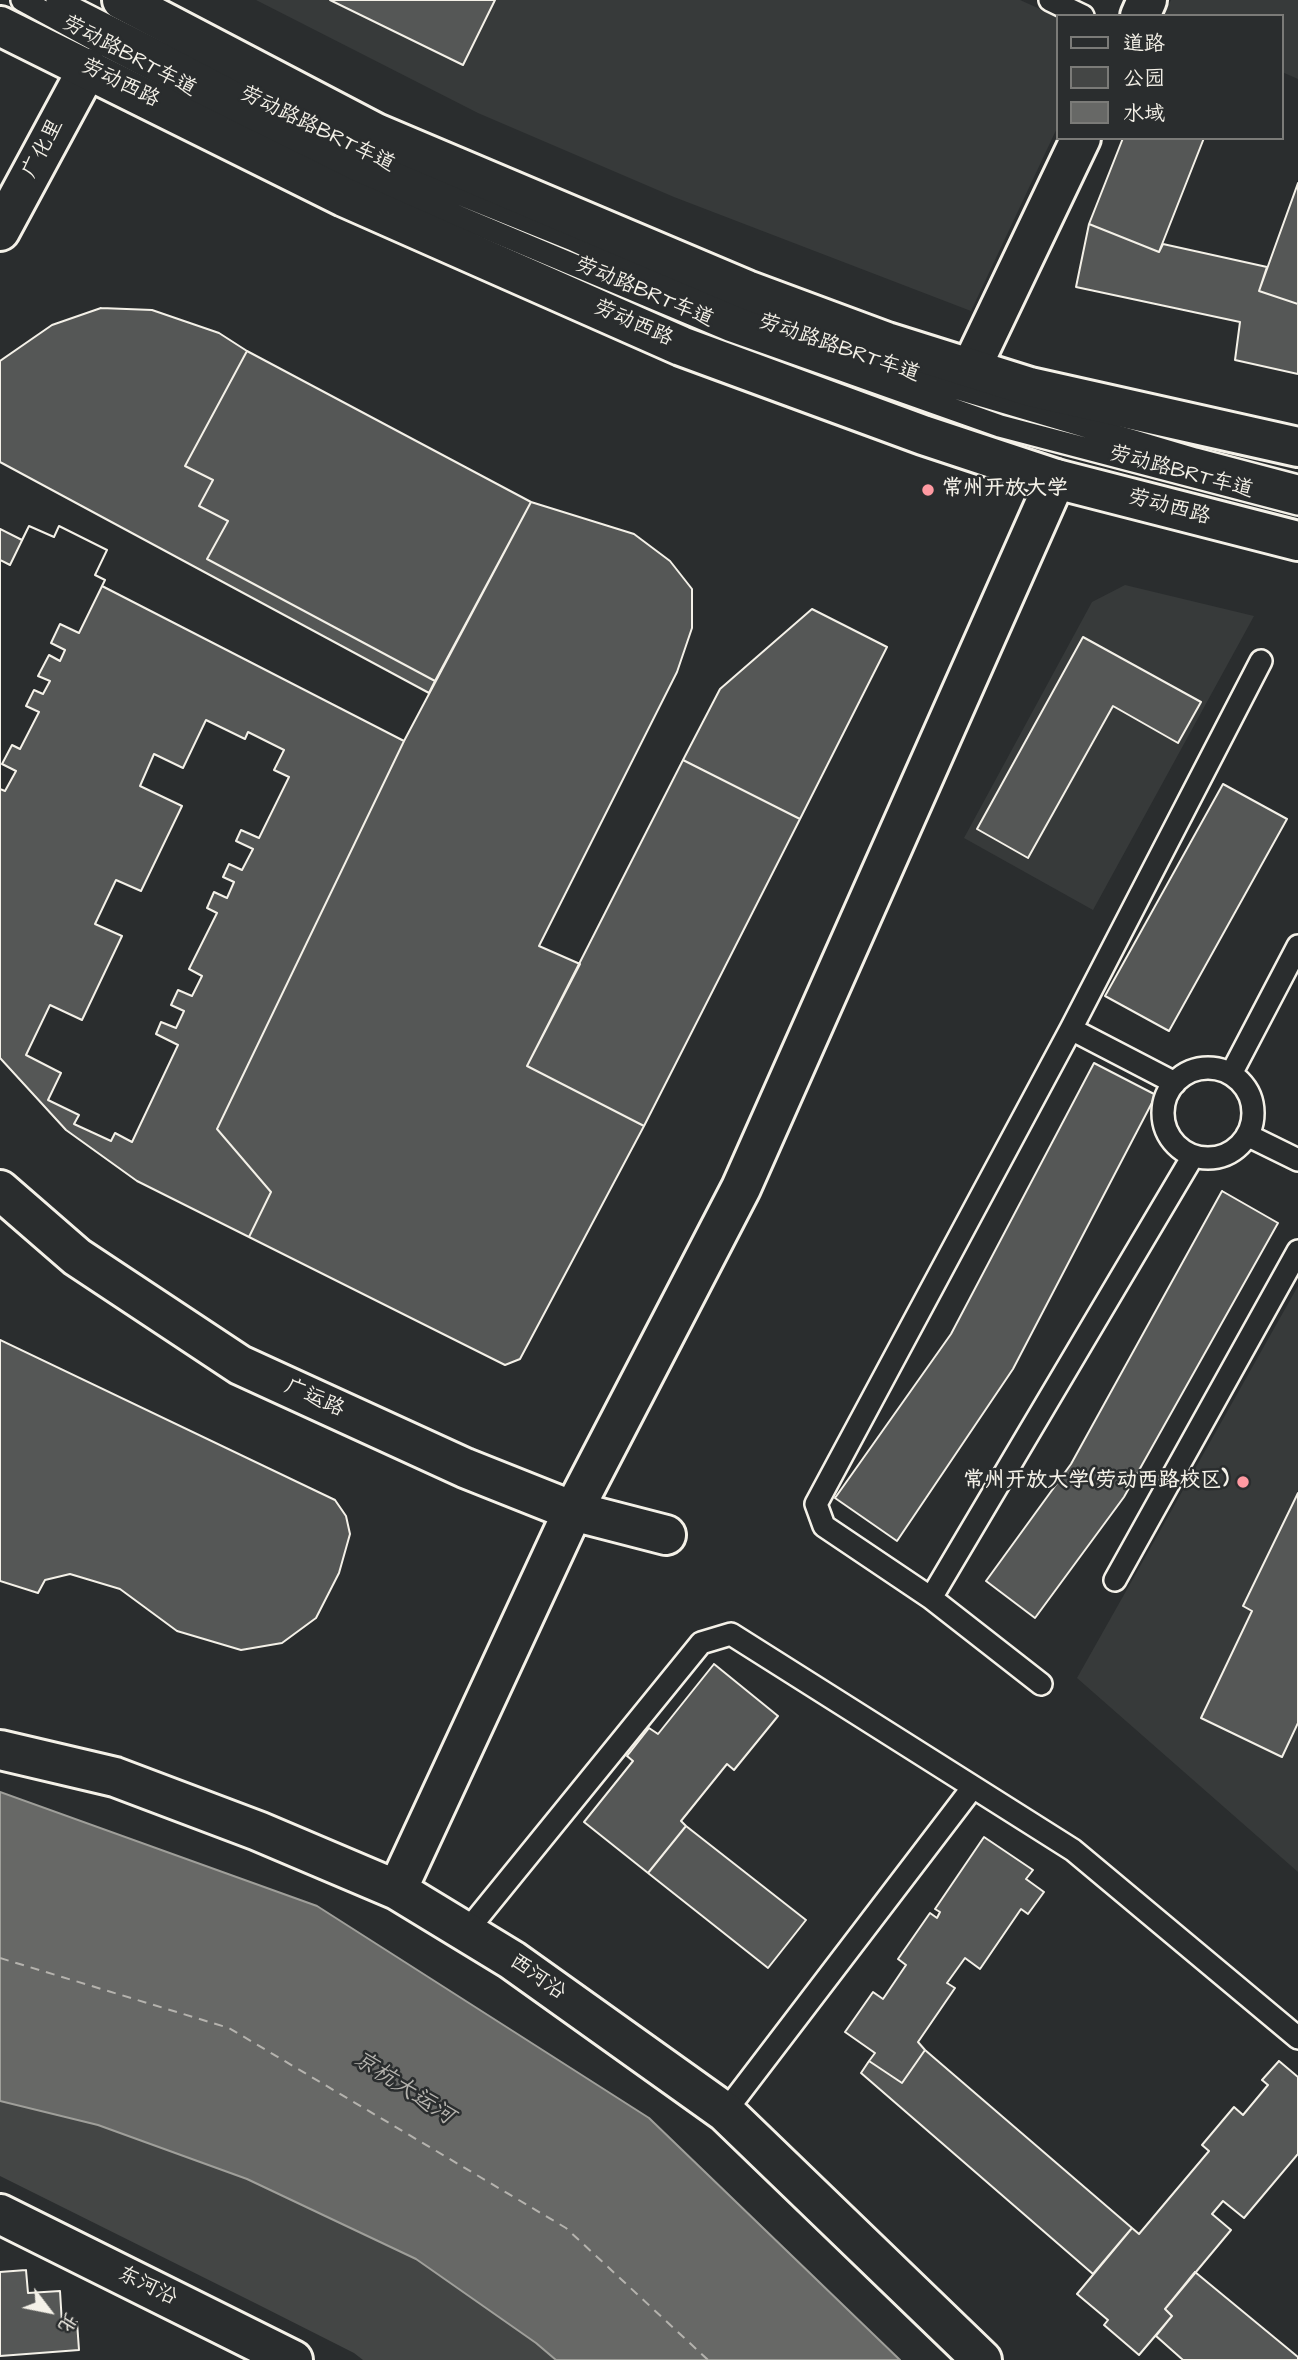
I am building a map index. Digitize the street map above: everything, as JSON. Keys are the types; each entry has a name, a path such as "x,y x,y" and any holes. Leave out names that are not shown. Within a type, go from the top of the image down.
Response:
{"street":[{"path":"122,0 376,133 747,290 887,342 1030,387 1298,447"},
{"name":"劳动西路","path":"0,26 344,197 681,346 923,435 1056,479 1298,541"},
{"name":"广化里","path":"0,230 88,68"},
{"path":"971,368 1080,140"},
{"path":"397,1890 573,1511 741,1188 1056,479"},
{"name":"广运路","path":"0,1191 77,1257 240,1365 465,1468 573,1511 666,1535"},
{"name":"西河沿","path":"0,1750 115,1777 258,1830 397,1890 512,1960 725,2112 982,2360"},
{"name":"东河沿","path":"0,2214 293,2360"}],"lane":[{"path":"13,0 88,68"},
{"name":"劳动路BRT车道","path":"22,0 357,174 729,330 1000,426 1298,504"},
{"name":"劳动路路BRT车道","path":"57,0 365,156 573,240 695,297 820,348 1195,459 1298,486"},
{"path":"1050,0 1079,14"},
{"path":"1041,1684 931,1598 824,1526 816,1504 1071,1029 1262,661"},
{"path":"1231,1074 1298,946"},
{"path":"1071,1029 1175,1083"},
{"path":"1202,1069 1217,1069 1231,1074 1243,1083 1250,1097 1252,1126 1247,1135 1235,1150 1222,1156 1193,1156 1180,1149 1164,1125 1167,1096 1175,1083 1187,1074 1202,1069"},
{"path":"1247,1135 1298,1160"},
{"path":"931,1598 1193,1156"},
{"path":"1115,1580 1298,1251"},
{"path":"466,1932 701,1643 731,1634 1073,1850 1298,2038"},
{"path":"725,2112 973,1787"}],"shaded area":[{"path":"256,0 1020,0 1056,16 1056,130 971,311 674,197 478,113"},
{"path":"1171,0 1298,0 1298,79 1284,73 1284,14 1164,14"},
{"path":"1125,585 1254,616 1093,910 964,838 1092,602"},
{"name":"常州开放大学(劳动西路校区)","path":"1298,1286 1298,1872 1077,1678"}],"green space":[{"path":"0,2101 98,2125 247,2179 416,2259 556,2360 363,2360 354,2353 0,2176"}],"water":[{"name":"京杭大运河","path":"0,1792 317,1906 649,2118 900,2360 556,2360 416,2259 247,2179 98,2125 0,2101"}],"building":[{"path":"330,0 495,0 463,65"},
{"path":"1122,140 1203,140 1159,252 1089,224"},
{"path":"1298,183 1298,304 1259,291"},
{"path":"1089,224 1159,252 1163,244 1267,267 1259,291 1298,304 1298,374 1235,360 1240,322 1076,287"},
{"path":"101,308 152,310 219,333 247,351 185,466 213,480 199,506 228,521 207,559 435,681 429,693 0,462 0,361 52,325"},
{"path":"247,351 531,502 435,681 207,559 228,521 199,506 213,480 185,466"},
{"path":"531,502 634,534 670,561 692,589 692,628 677,672 539,946 580,964 527,1066 644,1126 520,1359 505,1365 249,1237 271,1192 217,1129 404,741"},
{"path":"29,526 54,537 59,526 107,550 95,575 105,580 102,586 404,741 217,1129 271,1192 249,1237 137,1181 66,1130 0,1058 0,529 22,540"},
{"path":"29,526 54,537 59,526 107,550 95,575 105,580 79,633 60,624 51,643 65,650 60,661 49,655 38,676 50,681 43,694 34,690 26,706 39,712 20,749 12,745 2,764 16,771 5,791 0,789 0,560 10,565"},
{"path":"812,609 887,647 800,819 683,760 720,689"},
{"path":"1083,637 1201,702 1178,743 1113,706 1028,858 977,829"},
{"path":"206,720 245,739 248,732 284,750 274,770 289,777 259,838 241,830 236,841 253,849 242,870 229,864 223,877 234,882 227,898 214,892 207,908 217,913 189,969 202,976 192,996 178,990 171,1005 184,1011 176,1028 161,1022 156,1034 178,1045 132,1142 115,1133 111,1141 74,1124 79,1115 48,1100 61,1073 26,1055 50,1005 82,1020 122,936 95,924 116,880 141,891 182,806 140,786 154,754 183,768"},
{"path":"683,760 800,819 644,1126 527,1066"},
{"path":"1223,784 1287,819 1169,1031 1105,996"},
{"path":"1094,1063 1156,1095 1013,1369 897,1541 835,1498 951,1334"},
{"path":"1222,1191 1278,1223 1124,1497 1035,1618 986,1581 1071,1464"},
{"path":"0,1340 335,1500 346,1516 350,1534 339,1573 316,1618 282,1643 241,1650 177,1631 120,1589 70,1574 45,1580 38,1593 0,1581"},
{"path":"1298,1493 1298,1723 1282,1757 1201,1718 1252,1611 1243,1606"},
{"path":"714,1664 778,1716 734,1770 727,1764 681,1821 686,1826 648,1873 584,1822 633,1761 627,1756 649,1728 658,1734"},
{"path":"686,1826 806,1920 768,1968 648,1873"},
{"path":"984,1837 1033,1870 1026,1879 1044,1892 1028,1914 1021,1909 980,1969 965,1958 947,1983 955,1988 918,2042 925,2050 902,2083 869,2061 875,2053 845,2032 873,1992 883,1999 906,1965 898,1959 930,1913 937,1918 940,1912 935,1909"},
{"path":"925,2050 1132,2228 1093,2274 861,2073 869,2061 902,2083"},
{"path":"1279,2061 1298,2077 1298,2154 1244,2218 1223,2201 1212,2214 1231,2230 1165,2309 1172,2316 1139,2355 1104,2325 1108,2320 1077,2294 1132,2228 1139,2234 1209,2151 1202,2145 1234,2107 1243,2115 1268,2085 1262,2080"},
{"path":"26,2270 28,2293 60,2291 62,2324 77,2322 79,2350 0,2356 0,2272"},
{"path":"1195,2272 1298,2357 1298,2360 1183,2360 1156,2336 1172,2316 1165,2309"}],"ferry route":[{"path":"0,1958 229,2028 566,2228 708,2360"}],"place":[{"name":"常州开放大学","path":"928,490"},
{"name":"常州开放大学(劳动西路校区)","path":"1243,1482"}]}
